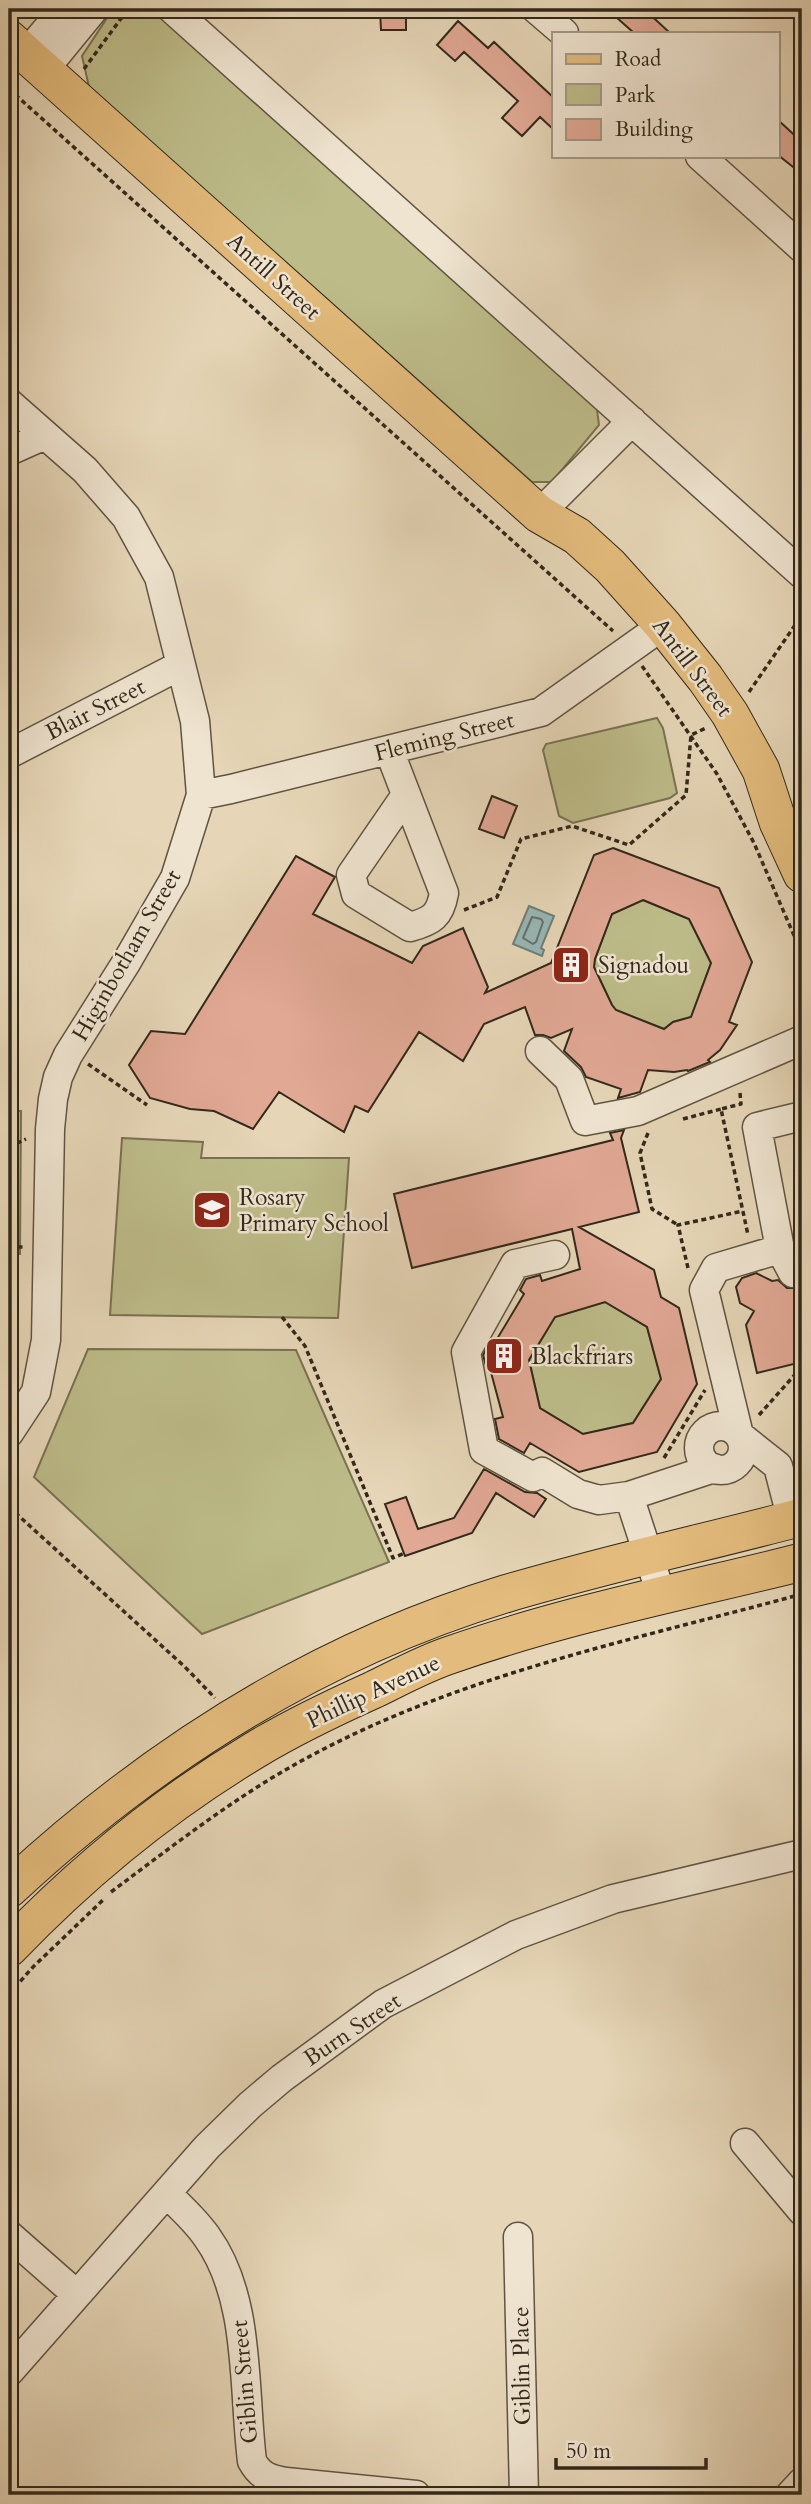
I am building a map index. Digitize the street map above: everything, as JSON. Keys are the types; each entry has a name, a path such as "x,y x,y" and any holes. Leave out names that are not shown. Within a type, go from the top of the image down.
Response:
{"main road":[{"name":"Antill Street","path":"26,54 539,514 577,536 610,566 646,636 702,730 778,822"},
{"name":"Antill Street","path":"646,636 730,714 761,770 778,822 802,874"},
{"name":"Phillip Avenue","path":"9,1889 137,1780 233,1717 304,1676 394,1634 505,1594 797,1518"},
{"name":"Phillip Avenue","path":"9,1948 42,1914 103,1860 167,1809 254,1750 321,1714 448,1656 584,1614 802,1562"}],"street":[{"path":"26,54 64,9"},
{"path":"26,54 94,9"},
{"path":"172,9 802,574"},
{"path":"536,9 563,32"},
{"path":"702,158 802,248"},
{"name":"Higinbotham Street","path":"9,403 85,470 126,517 159,577 195,721 201,794 175,878 68,1055 58,1077 50,1129 46,1340 36,1392 9,1433"},
{"path":"539,514 632,421"},
{"path":"9,451 45,435"},
{"name":"Fleming Street","path":"201,794 541,712 646,636"},
{"name":"Blair Street","path":"9,754 181,665"},
{"path":"390,750 444,893 441,909 426,923 410,927 356,894 351,875 406,794"},
{"path":"540,1051 569,1079 585,1121 638,1111 802,1040"},
{"path":"802,1116 757,1126 780,1249 793,1273 802,1270"},
{"path":"739,1436 704,1290 716,1268 780,1249"},
{"path":"555,1255 515,1264 466,1352 484,1450 533,1477 542,1472 578,1494 599,1500 629,1496 713,1468 707,1465 700,1453 701,1439 705,1433 717,1426 724,1426 778,1466 797,1518"},
{"path":"629,1496 662,1597"},
{"path":"304,1676 321,1714"},
{"name":"Burn Street","path":"9,2372 207,2147 282,2078 383,2004 516,1935 613,1899 802,1854"},
{"path":"745,2143 802,2211"},
{"name":"Giblin Street","path":"167,2194 208,2238 233,2293 240,2320 251,2461 259,2474 286,2482 416,2495"},
{"path":"9,2235 76,2294"},
{"name":"Giblin Place","path":"518,2237 524,2495"},
{"path":"790,2495 802,2482"}],"path":[{"path":"83,70 128,9"},
{"path":"9,89 617,634 646,636 702,730 717,774 754,842 802,954"},
{"path":"748,694 802,615"},
{"path":"426,923 432,924 497,897 521,839 572,826 629,845 686,795 702,730"},
{"path":"82,1060 146,1105"},
{"path":"674,1122 721,1109"},
{"path":"650,1128 640,1153 652,1209 678,1225 743,1211"},
{"path":"678,1225 688,1270"},
{"path":"282,1317 305,1346 393,1558 405,1553"},
{"path":"759,1415 802,1370"},
{"path":"9,1507 185,1667 233,1717"},
{"path":"9,1994 33,1967 110,1893 215,1815 318,1752 448,1694 515,1671 802,1594"}],"green space":[{"path":"113,9 157,9 596,402 599,425 552,482 532,482 89,87 82,56"},
{"path":"657,718 663,728 677,793 670,798 573,823 559,816 543,750 546,744"},
{"path":"643,900 689,919 711,963 691,1017 673,1022 664,1029 616,1010 594,967 612,914"},
{"path":"9,1111 21,1111 20,1254 9,1254"},
{"path":"122,1138 203,1142 201,1158 349,1158 338,1318 110,1315"},
{"path":"605,1302 647,1327 661,1379 633,1423 583,1434 540,1408 529,1360 555,1317"},
{"path":"88,1349 296,1350 389,1562 202,1634 34,1477"}],"water":[{"path":"529,906 554,916 541,948 544,950 542,956 513,944"}],"building":[{"path":"380,9 406,9 406,30 381,30"},
{"path":"607,9 644,9 669,32 633,32"},
{"path":"458,21 488,48 494,42 552,96 552,128 540,117 522,136 502,118 518,101 464,52 455,61 437,45"},
{"path":"780,122 802,142 802,174 780,157"},
{"path":"492,796 517,806 504,838 479,829"},
{"path":"613,848 719,888 752,962 729,1022 737,1025 720,1050 708,1060 710,1062 688,1071 648,1070 640,1092 618,1098 621,1089 586,1077 581,1067 564,1051 572,1029 551,1038 535,1035 525,1007 484,1024 463,1061 419,1032 368,1112 355,1106 344,1132 279,1092 253,1129 214,1111 190,1109 150,1098 129,1065 151,1031 185,1034 296,856 335,877 313,914 412,963 423,946 463,928 488,987 485,993 551,963 594,855","holes":["643,900 689,919 711,963 691,1017 673,1022 664,1029 616,1010 594,967 612,914"]},
{"path":"624,1130 621,1138 639,1212 579,1227 654,1270 661,1297 679,1308 697,1384 657,1452 579,1472 530,1443 524,1453 499,1439 495,1419 503,1417 489,1365 486,1366 483,1355 490,1342 494,1344 524,1294 520,1290 526,1279 540,1275 542,1281 580,1269 572,1229 412,1268 394,1194 613,1140 610,1133","holes":["605,1302 647,1327 661,1379 633,1423 583,1434 540,1408 529,1360 555,1317"]},
{"path":"756,1273 772,1281 778,1280 787,1288 802,1288 802,1362 757,1373 746,1325 754,1311 740,1303 736,1287 742,1278"},
{"path":"484,1469 525,1492 537,1493 546,1499 534,1517 496,1493 472,1533 405,1556 385,1504 406,1497 418,1529 454,1518"}],"place":[{"name":"Signadou","path":"571,965"},
{"name":"Rosary Primary School","path":"212,1210"},
{"name":"Blackfriars","path":"504,1356"}]}
